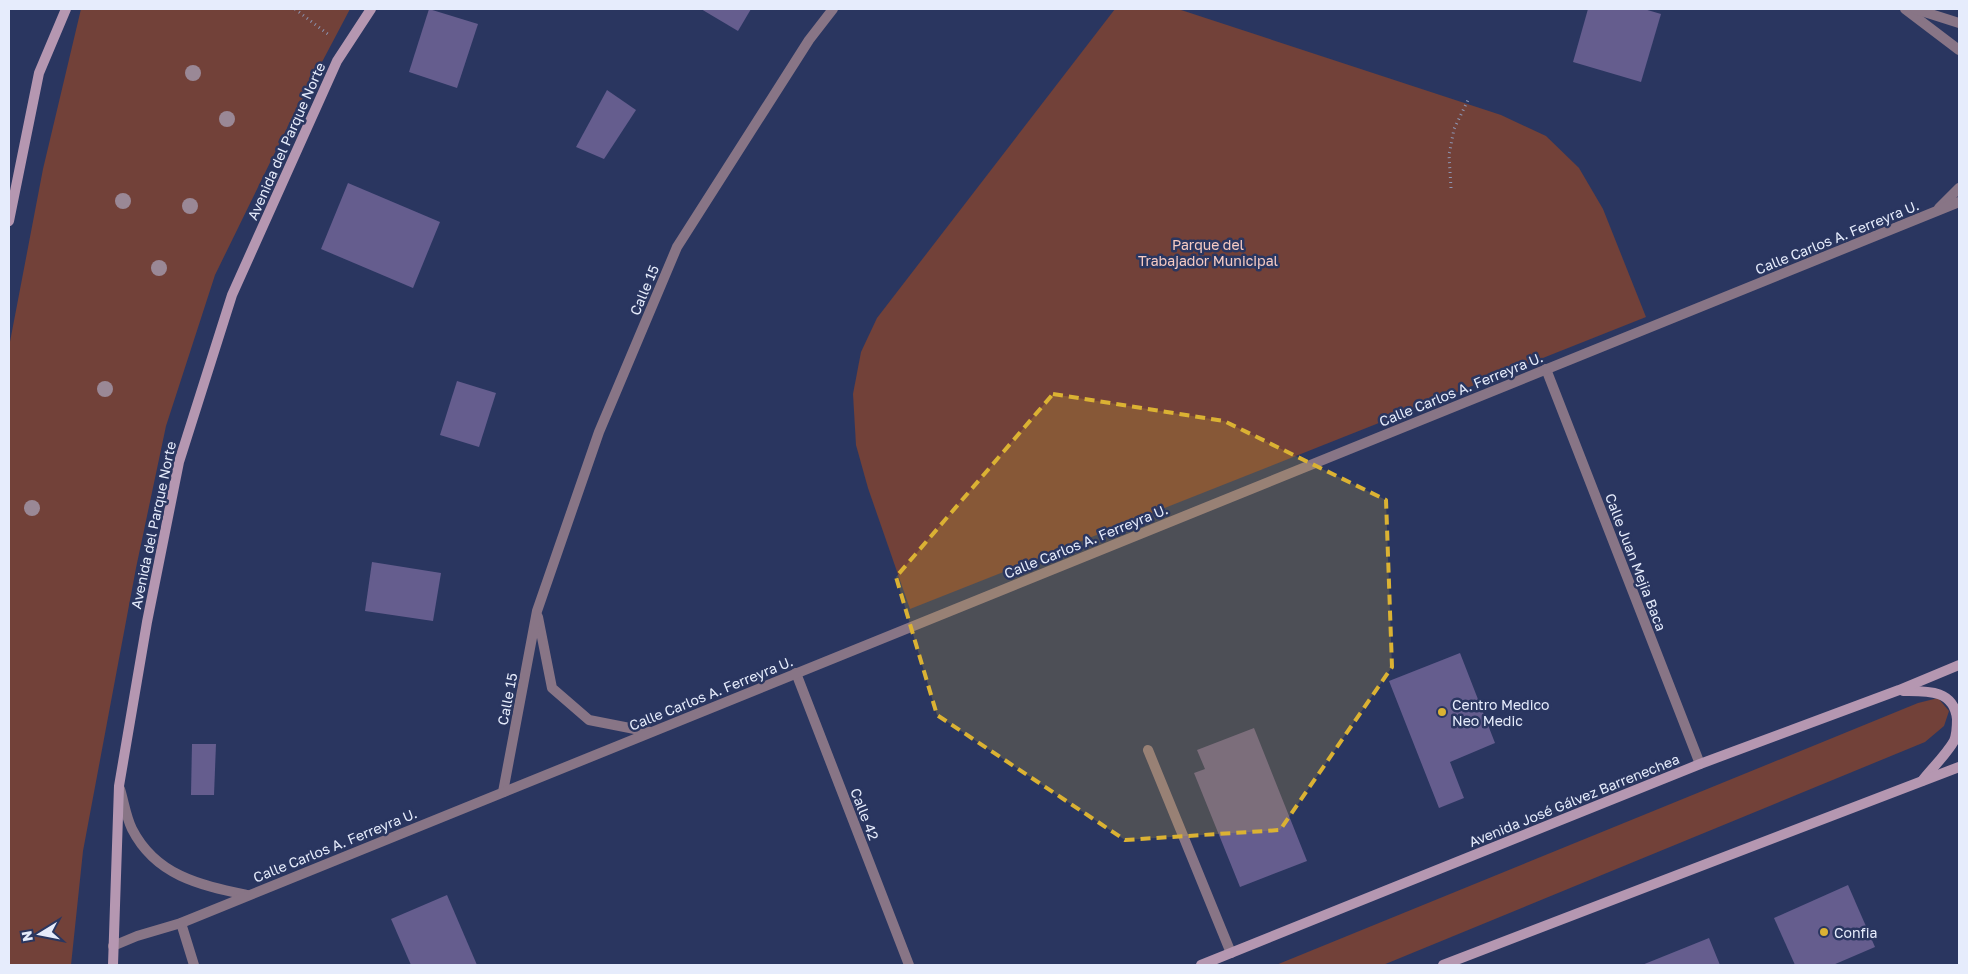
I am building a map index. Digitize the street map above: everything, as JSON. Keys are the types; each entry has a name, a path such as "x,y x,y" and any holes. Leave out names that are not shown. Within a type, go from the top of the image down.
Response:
{"main road":[{"path":"9,221 39,73 66,9"},
{"name":"Avenida del Parque Norte","path":"113,965 119,786 147,622 179,462 232,295 337,61 371,9"},
{"name":"Avenida José Gálvez Barrenechea","path":"1201,965 1700,764 1899,690 1959,665"},
{"path":"1899,690 1939,693 1950,700 1956,713 1957,728 1954,740 1922,781"},
{"path":"1443,965 1959,767"}],"street":[{"name":"Calle 15","path":"503,792 537,611 599,432 677,247 809,40 833,9"},
{"path":"1905,9 1959,50"},
{"path":"1915,9 1959,23"},
{"name":"Calle Carlos A. Ferreyra U.","path":"1935,212 1959,188"},
{"name":"Calle Carlos A. Ferreyra U.","path":"114,946 137,936 181,923 1959,202"},
{"name":"Calle Juan Mejia Baca","path":"1546,369 1700,764"},
{"path":"537,611 552,688 589,720 650,732"},
{"name":"Calle 42","path":"796,673 909,965"},
{"path":"1148,750 1231,953"},
{"name":"Calle Carlos A. Ferreyra U.","path":"119,786 132,828 142,845 157,861 177,876 206,886 248,895"},
{"path":"181,923 194,965"}],"path":[{"path":"294,9 346,47"},
{"path":"1451,188 1449,155 1454,129 1469,98"}],"highlighted area":[{"path":"1053,394 1224,421 1386,500 1392,667 1280,830 1125,840 937,715 896,577"}],"green space":[{"path":"81,9 350,9 284,134 215,275 166,426 136,568 83,851 71,965 9,965 9,347 43,169"},
{"name":"Parque del Trabajador Municipal","path":"1115,9 1178,9 1501,115 1546,136 1579,168 1603,209 1646,317 910,609 868,488 856,445 853,394 861,352 877,318"},
{"path":"1938,698 1949,711 1944,726 1925,742 1383,965 1276,965 1918,703"}],"building":[{"path":"429,9 478,24 457,88 409,72"},
{"path":"701,9 751,9 738,31"},
{"path":"1588,9 1644,9 1661,14 1641,82 1573,62"},
{"path":"607,90 636,110 604,159 576,147"},
{"path":"348,183 440,222 413,288 321,249"},
{"path":"457,381 496,393 479,447 440,435"},
{"path":"372,562 441,573 433,621 365,611"},
{"name":"Centro Medico Neo Medic","path":"1460,653 1495,743 1450,762 1464,798 1439,808 1389,681"},
{"path":"1254,728 1307,861 1240,887 1194,773 1205,769 1197,750"},
{"path":"192,744 216,744 214,795 191,795"},
{"name":"Confia","path":"1848,885 1875,947 1833,965 1795,965 1774,918"},
{"path":"447,895 477,965 411,965 391,919"},
{"path":"1709,938 1720,965 1642,965"}],"place":[{"name":"Centro Medico Neo Medic","path":"1442,712"},
{"name":"Confia","path":"1824,932"}]}
